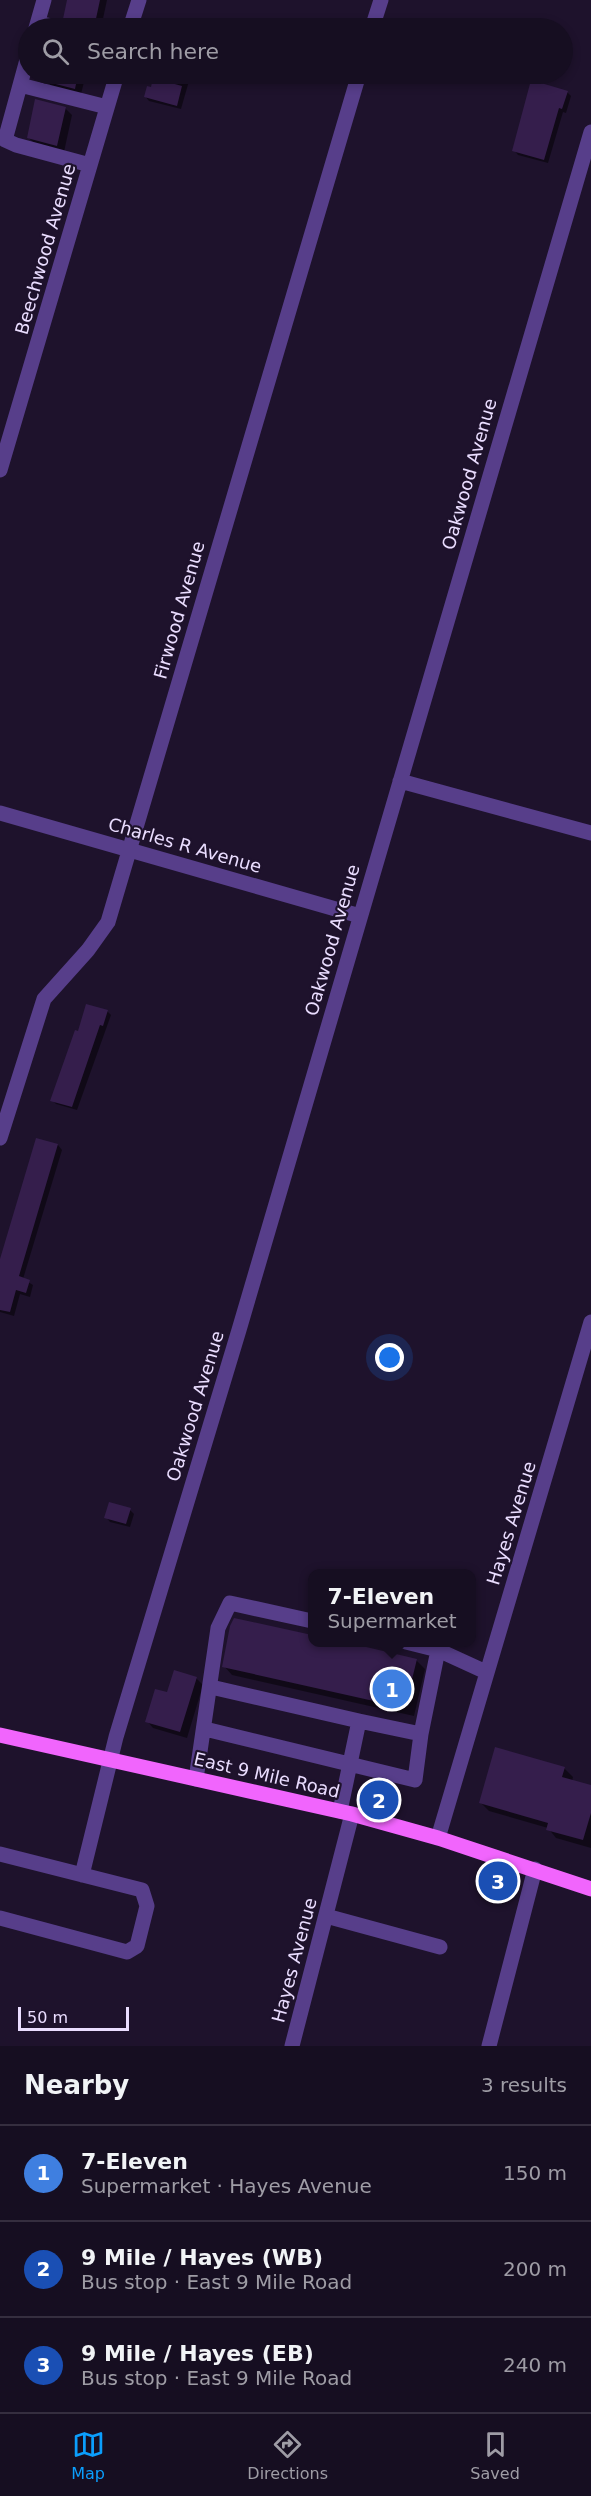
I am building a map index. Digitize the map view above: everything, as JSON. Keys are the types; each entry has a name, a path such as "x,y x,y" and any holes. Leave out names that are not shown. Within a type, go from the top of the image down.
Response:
{"main road":[{"name":"East 9 Mile Road","path":"0,1735 346,1813 438,1838 591,1889"}],"street":[{"path":"39,18 44,0"},
{"path":"133,18 139,0"},
{"path":"375,18 381,0"},
{"name":"Beechwood Avenue","path":"0,470 114,84"},
{"name":"Firwood Avenue","path":"0,1138 44,999 102,933 108,922 356,84"},
{"path":"90,165 5,140 20,85 107,107"},
{"name":"Oakwood Avenue","path":"82,1875 111,1759 591,132"},
{"path":"400,781 591,833"},
{"name":"Charles R Avenue","path":"0,813 129,848 360,916"},
{"name":"Hayes Avenue","path":"438,1838 591,1322"},
{"path":"196,1779 218,1628 230,1603 308,1621"},
{"path":"426,1647 438,1650 486,1672"},
{"path":"205,1729 415,1780 421,1734 438,1650"},
{"path":"211,1687 359,1722 421,1734"},
{"name":"Hayes Avenue","path":"292,2046 326,1916 346,1813 351,1763 359,1722"},
{"path":"0,1854 142,1890 147,1906 137,1946 127,1952 0,1918"},
{"path":"489,2046 535,1869"},
{"path":"326,1916 440,1947"}],"building":[{"path":"67,0 100,0 96,18 63,18"},
{"path":"56,84 76,84 75,89"},
{"path":"152,84 182,86 177,106 144,97 147,86 151,87"},
{"path":"530,84 544,84 568,91 562,109 559,108 544,160 512,151"},
{"path":"35,99 66,107 57,146 27,138"},
{"path":"86,1004 108,1010 103,1026 100,1025 72,1107 50,1101 75,1030 78,1031"},
{"path":"36,1138 58,1144 19,1276 30,1280 26,1293 16,1290 10,1312 0,1310 0,1259"},
{"path":"109,1502 131,1508 126,1524 104,1518"},
{"path":"234,1618 308,1634 308,1647 366,1647 417,1659 405,1708 222,1667 230,1626"},
{"path":"174,1670 197,1677 180,1732 145,1722 155,1689 167,1692"},
{"path":"495,1747 565,1767 562,1777 591,1785 591,1813 583,1840 546,1830 548,1823 479,1803"}],"place":[{"name":"7-Eleven","path":"392,1689"},
{"name":"9 Mile / Hayes (WB)","path":"379,1800"},
{"name":"9 Mile / Hayes (EB)","path":"498,1881"}]}
